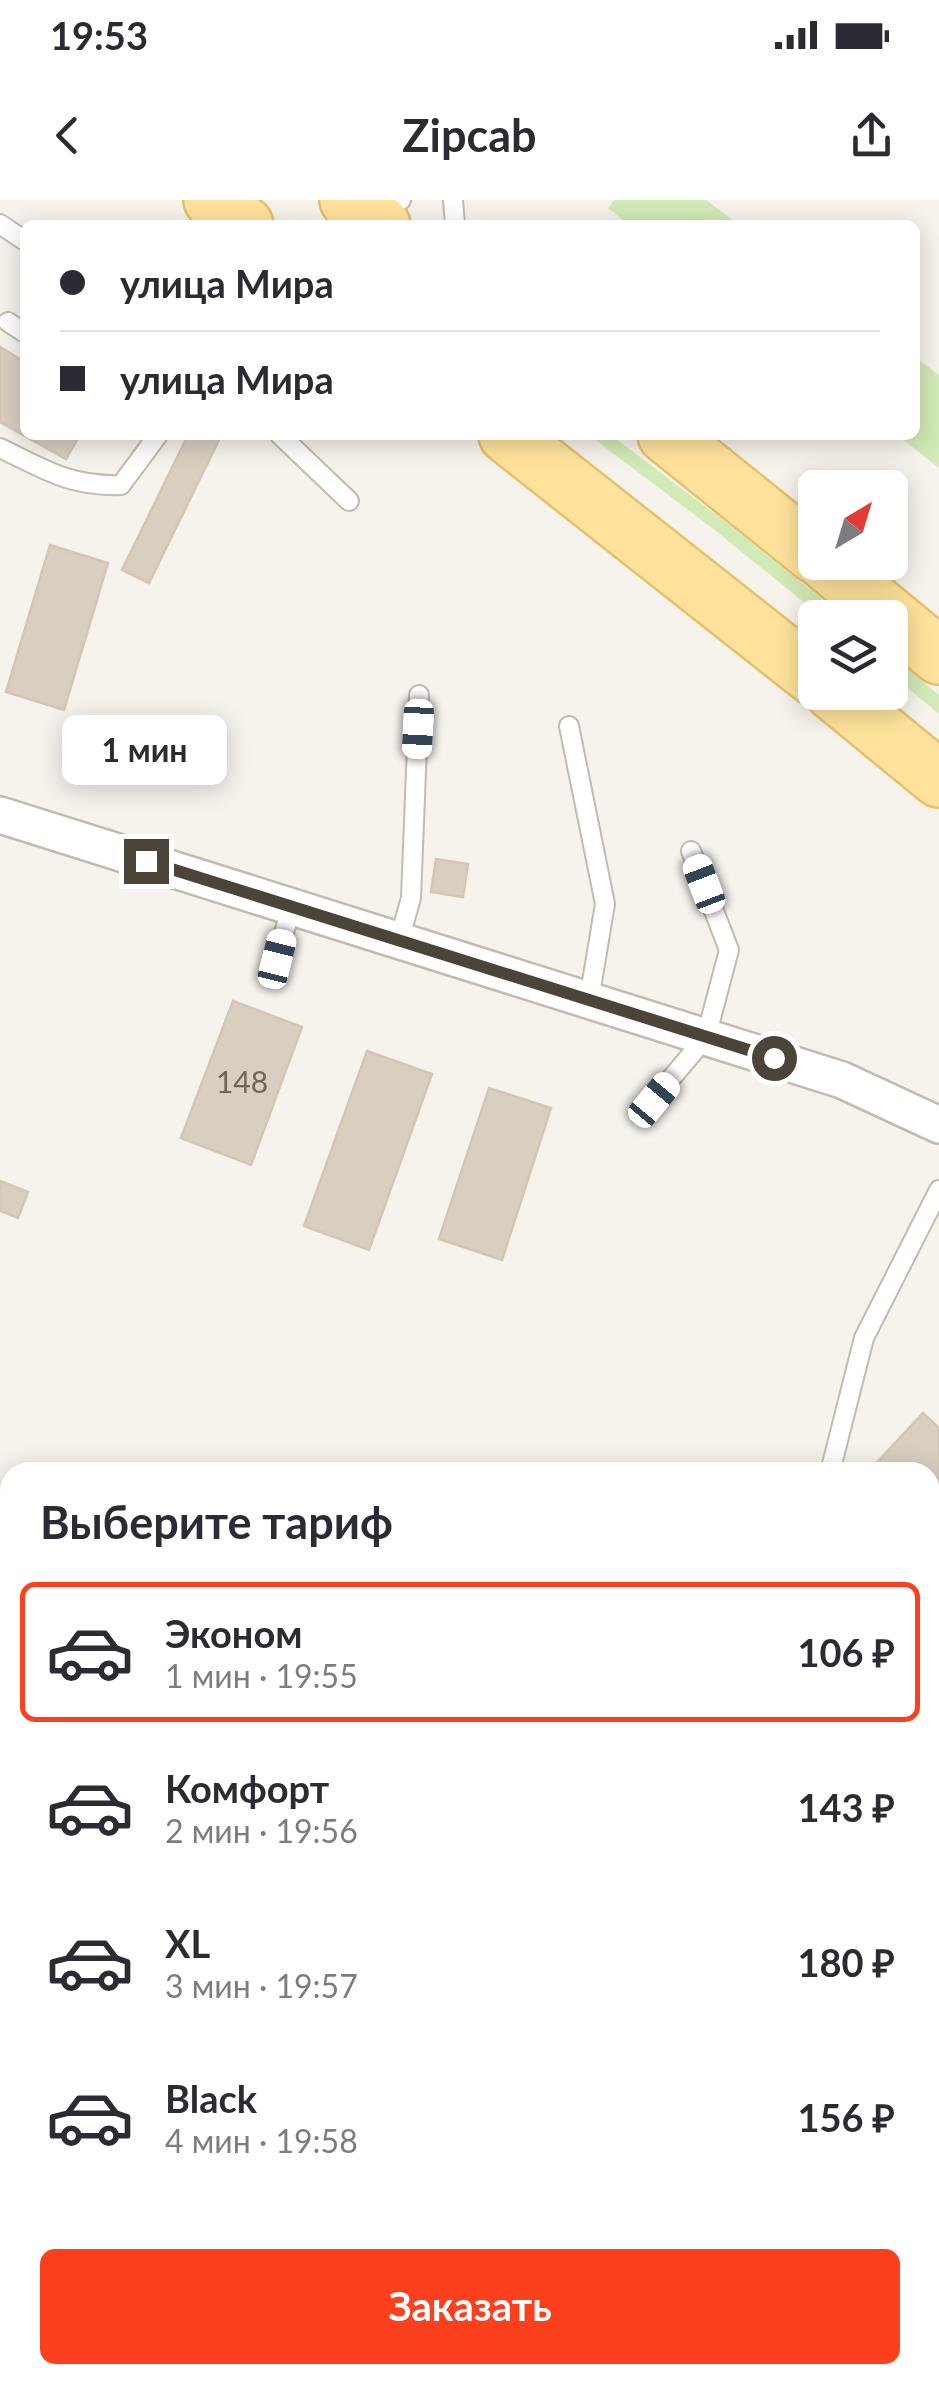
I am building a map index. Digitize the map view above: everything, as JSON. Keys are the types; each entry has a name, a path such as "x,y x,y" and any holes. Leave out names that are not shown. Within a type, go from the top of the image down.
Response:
{"main road":[{"path":"212,200 238,220"},
{"path":"348,200 375,220"},
{"path":"513,440 798,665"},
{"path":"672,440 798,541"},
{"path":"846,580 939,656"},
{"path":"855,710 939,779"}],"street":[{"path":"0,815 842,1080 939,1126"}],"lane":[{"path":"8,322 20,330"},
{"path":"0,448 61,478 90,486 121,485 154,440"},
{"path":"285,440 350,500"},
{"path":"399,940 411,898 419,696"},
{"path":"569,726 604,904 589,1000"},
{"path":"654,1100 706,1036 729,950 691,851"},
{"path":"277,959 291,907"},
{"path":"833,1462 864,1338 939,1190"}],"green space":[{"path":"614,200 706,200 732,220 623,220 608,208"},
{"path":"920,361 939,375 939,468 903,440 920,440"},
{"path":"596,440 618,440 823,600 801,600"},
{"path":"908,670 939,695 939,714 908,688"}],"building":[{"path":"0,347 20,359 20,433 0,422"},
{"path":"32,440 77,440 66,459"},
{"path":"186,440 219,440 149,583 122,570"},
{"path":"50,545 108,563 64,710 6,692"},
{"path":"436,859 468,864 463,897 431,892"},
{"path":"233,1001 302,1027 251,1165 181,1138"},
{"path":"367,1051 432,1074 369,1250 304,1226"},
{"path":"489,1088 551,1108 502,1260 439,1239"},
{"path":"0,1181 28,1192 18,1218 0,1211"},
{"path":"923,1413 939,1428 939,1462 877,1462"}],"route":[{"path":"146,861 774,1058"}]}
